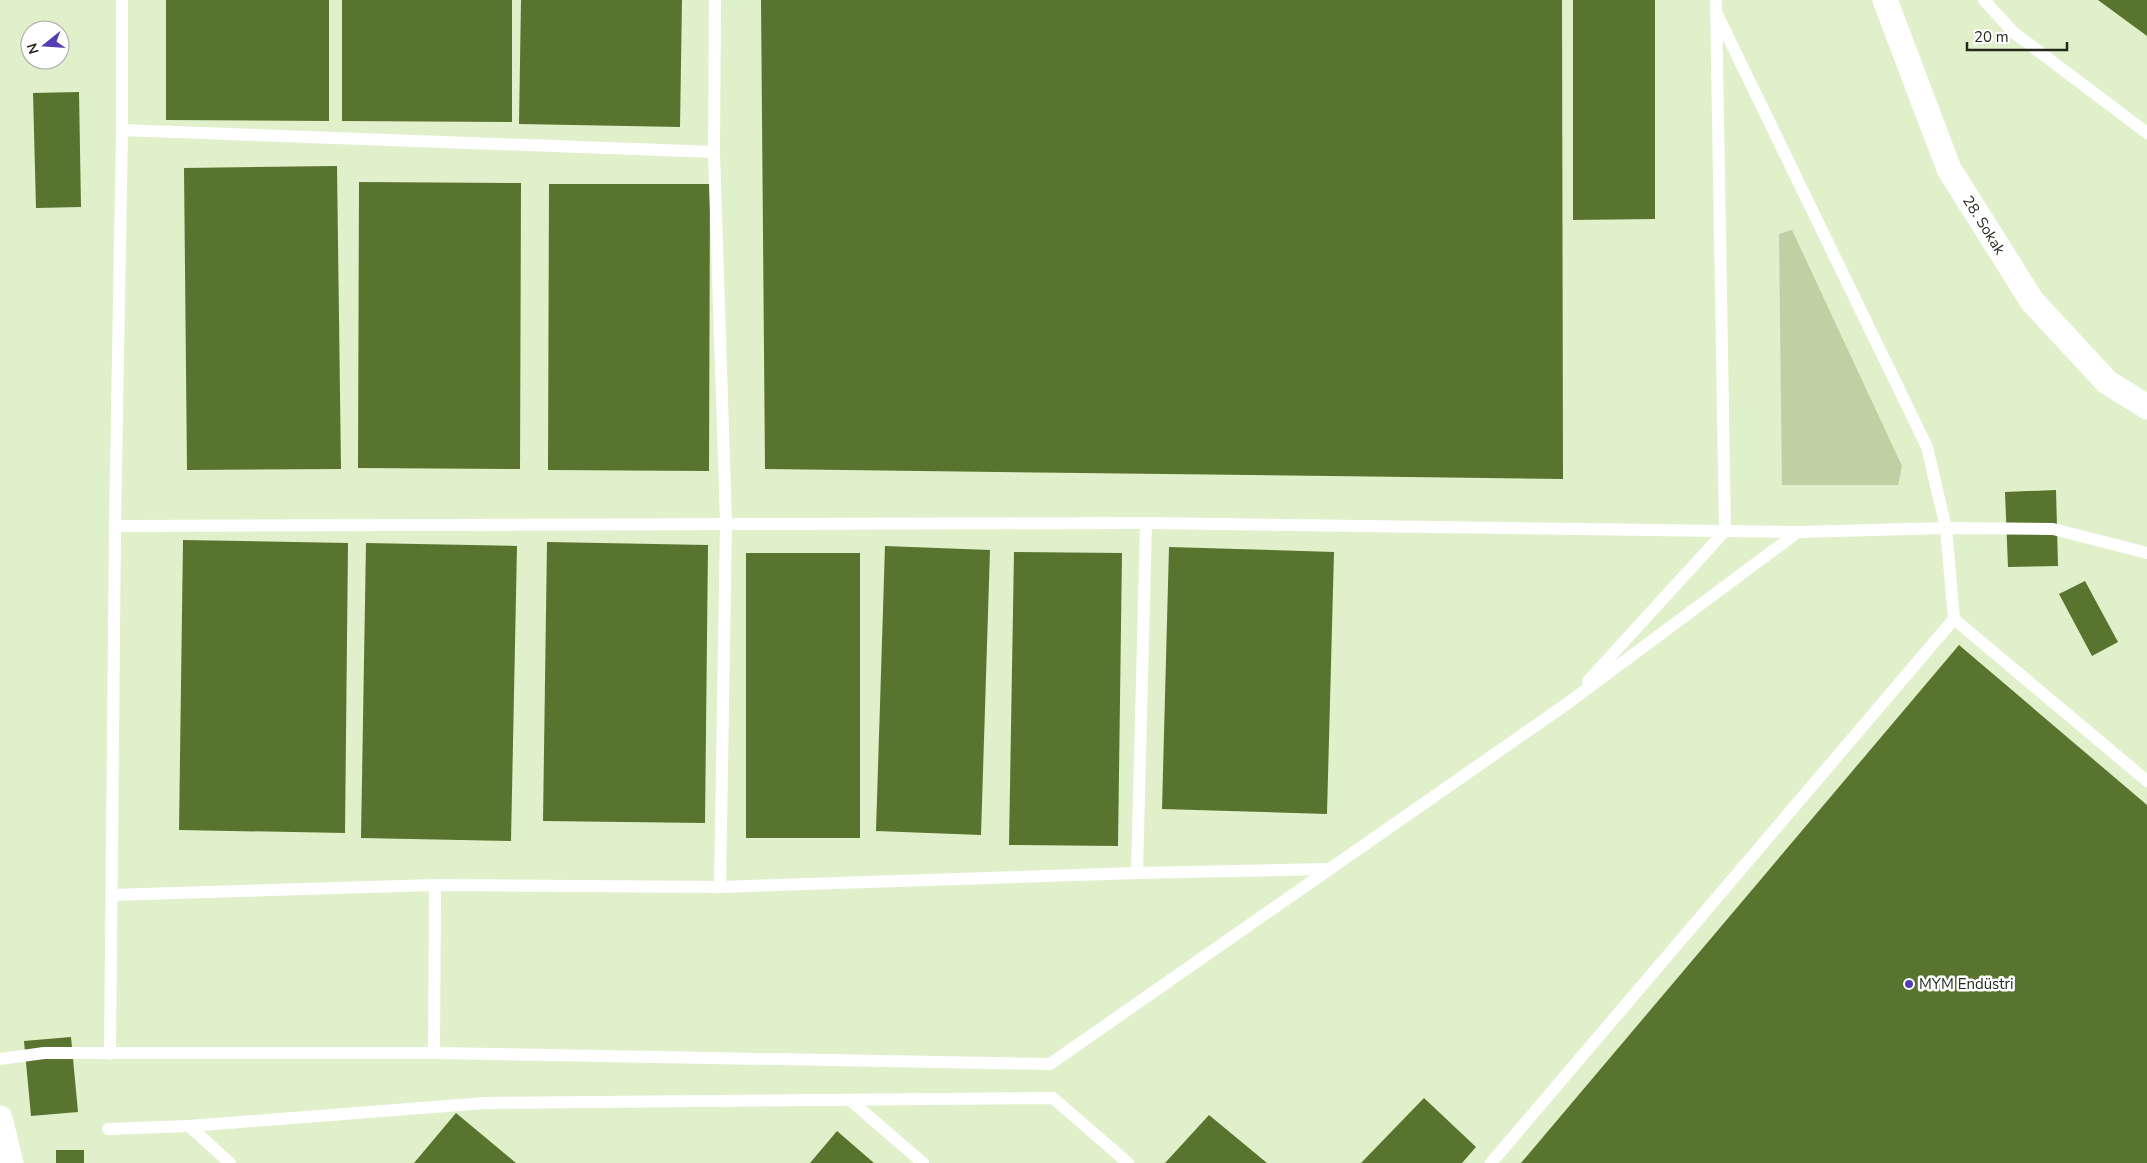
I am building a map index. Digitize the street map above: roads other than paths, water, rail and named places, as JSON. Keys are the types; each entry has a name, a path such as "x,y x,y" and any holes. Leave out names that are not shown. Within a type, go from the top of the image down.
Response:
{"street":[{"name":"28. Sokak","path":"1885,0 1949,169 2032,301 2108,382 2147,407"},
{"path":"0,1118 11,1163"}],"lane":[{"path":"110,1054 122,0"},
{"path":"715,0 714,152 726,523 720,887"},
{"path":"1984,0 2013,32 2147,133"},
{"path":"1716,6 1927,447 1946,528 1954,619 2147,782"},
{"path":"1568,703 1725,531 1716,6"},
{"path":"122,130 714,152"},
{"path":"115,526 1146,522 1798,532 1946,528 2052,529 2147,553"},
{"path":"1137,873 1146,522"},
{"path":"0,1058 44,1053 434,1053 1050,1064 1568,703 1798,532"},
{"path":"1491,1163 1954,619"},
{"path":"112,895 435,885 720,887 1137,873 1329,869"},
{"path":"434,1053 435,885"},
{"path":"108,1129 189,1126 485,1103 1053,1098 1128,1163"},
{"path":"850,1100 923,1163"},
{"path":"189,1126 230,1163"}],"place":[{"name":"MYM Endüstri","path":"1909,984"}]}
